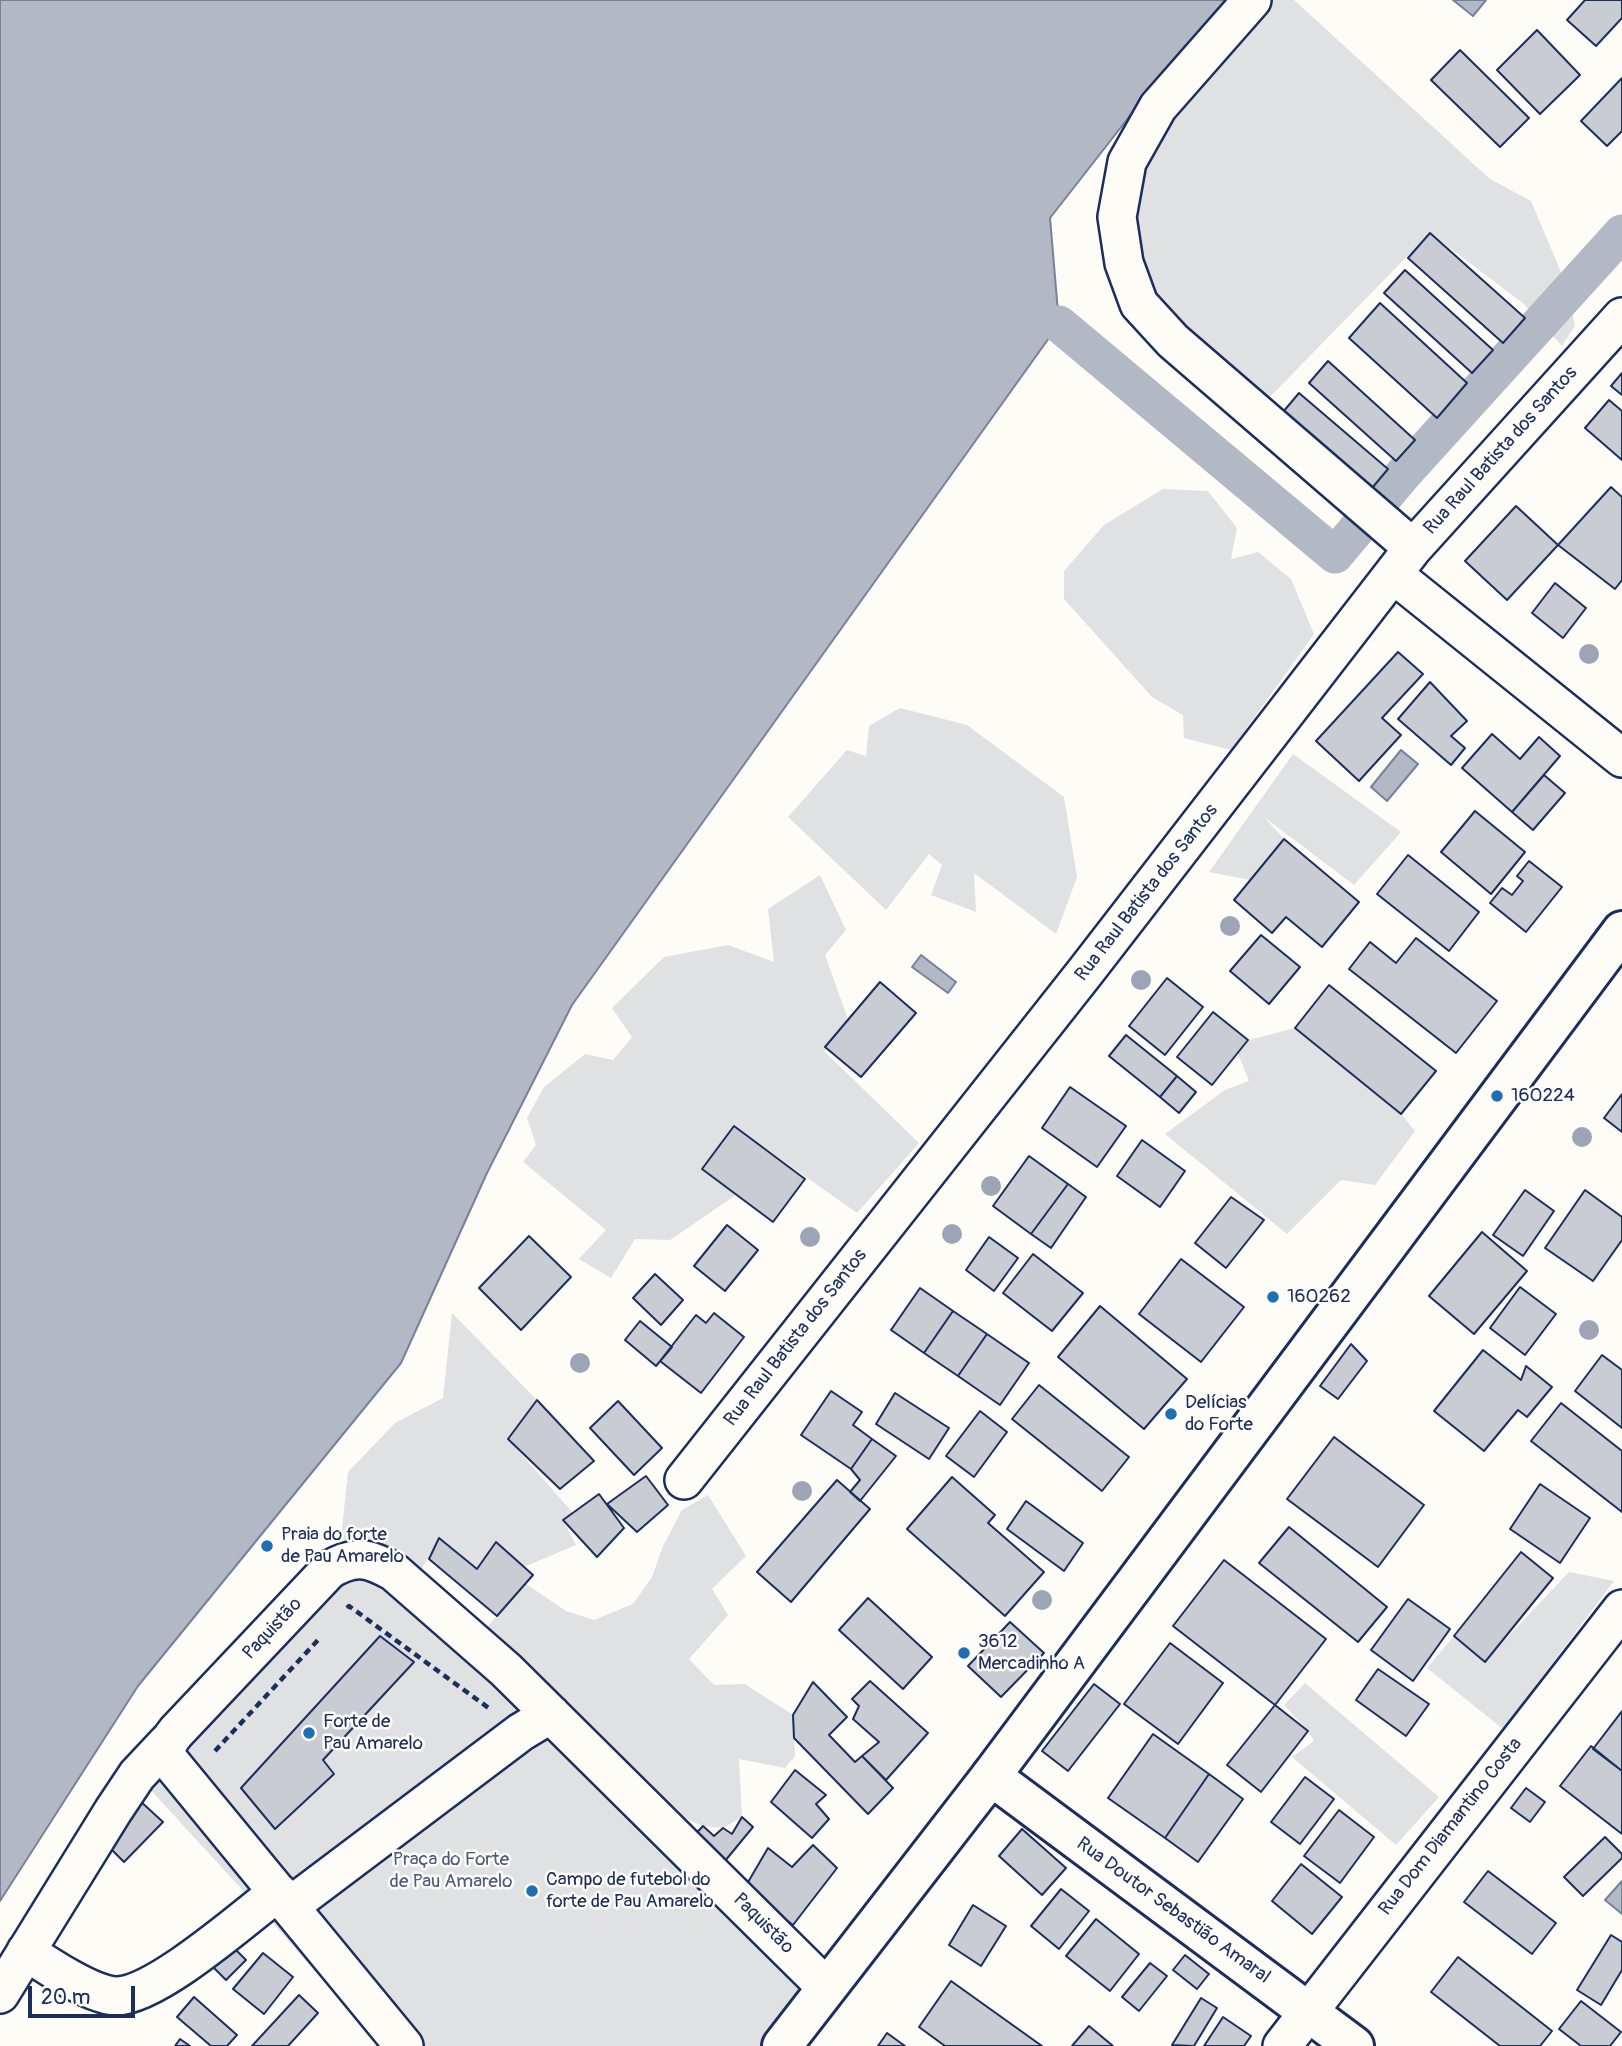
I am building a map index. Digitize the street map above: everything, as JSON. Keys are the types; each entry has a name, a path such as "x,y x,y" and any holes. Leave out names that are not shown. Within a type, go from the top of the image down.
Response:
{"main road":[{"path":"782,2046 991,1776 1622,931"},
{"name":"Rua Doutor Sebastião Amaral","path":"991,1776 1354,2046"}],"street":[{"path":"1252,0 1158,107 1127,162 1117,217 1124,263 1139,304 1173,341 1403,561 1622,758"},
{"name":"Rua Raul Batista dos Santos","path":"684,1480 1086,971 1403,561 1622,317"},
{"name":"Paquistão","path":"0,1994 138,1775 329,1570 343,1562 357,1559 377,1563 394,1572 506,1670 536,1723 826,1987"},
{"name":"Rua Dom Diamantino Costa","path":"1282,2046 1622,1609"},
{"path":"26,1951 59,1973 91,1989 116,1996 146,1988 284,1899 536,1723"},
{"path":"168,1742 168,1759 404,2046"}],"path":[{"path":"340,1616 349,1606 536,1723"},
{"path":"215,1751 322,1635"}],"green space":[{"path":"1266,0 1294,0 1490,179 1531,201 1566,284 1575,326 1562,346 1524,304 1430,233 1259,408 1144,299 1126,218 1150,144"},
{"path":"1163,489 1208,491 1237,528 1231,559 1258,552 1291,579 1314,634 1231,750 1184,738 1183,715 1152,697 1064,599 1064,571 1104,525"},
{"path":"900,708 967,725 1064,797 1077,877 1056,934 974,873 976,912 931,895 942,865 929,854 886,910 788,817 847,750 866,756 869,726"},
{"path":"1293,754 1401,832 1354,885 1264,817 1284,839 1250,880 1209,872"},
{"path":"820,875 846,930 825,955 850,1025 824,1051 919,1143 857,1213 734,1126 702,1169 736,1195 670,1240 635,1239 611,1278 579,1259 606,1230 523,1162 536,1145 527,1118 544,1087 585,1054 613,1060 632,1037 612,1008 664,957 728,945 774,962 768,909"},
{"path":"1295,1028 1401,1114 1415,1131 1375,1185 1341,1180 1287,1234 1165,1134 1225,1090 1249,1081 1234,1044"},
{"path":"452,1313 537,1400 508,1439 573,1513 563,1520 576,1545 524,1567 496,1542 477,1569 439,1539 417,1577 341,1538 348,1472 395,1423 443,1398"},
{"path":"708,1495 746,1556 712,1589 728,1615 689,1659 714,1685 745,1684 793,1715 795,1756 785,1768 739,1759 742,1817 723,1828 703,1826 657,1806 478,1637 526,1584 566,1611 594,1620 633,1604 652,1577 663,1546 682,1510"},
{"name":"Praça do Forte de Pau Amarelo","path":"349,1555 482,1659 804,1995 765,2046 381,2046 148,1787"},
{"path":"1569,1572 1614,1581 1503,1729 1427,1668 1454,1636 1485,1661"},
{"path":"1305,1683 1439,1797 1396,1845 1292,1757 1314,1741 1284,1705"}],"shaded area":[{"path":"0,0 1235,0 1179,53 1050,218 1059,324 572,1005 487,1173 401,1363 138,1686 0,1901"},
{"path":"1453,0 1486,0 1473,16"},
{"path":"1401,750 1418,764 1387,801 1371,787"},
{"path":"921,955 956,982 948,993 912,967"},
{"path":"1622,1881 1622,1914 1605,1900"}],"building":[{"path":"1585,0 1622,0 1622,18 1596,46 1567,20"},
{"path":"1537,30 1580,75 1540,114 1497,70"},
{"path":"1460,50 1529,118 1500,147 1431,80"},
{"path":"1622,78 1622,131 1607,146 1581,121"},
{"path":"1430,233 1525,318 1503,343 1408,258"},
{"path":"1405,270 1493,350 1472,373 1384,293"},
{"path":"1380,303 1467,383 1437,418 1349,338"},
{"path":"1328,361 1415,440 1396,461 1309,383"},
{"path":"1622,373 1622,395 1611,386"},
{"path":"1299,393 1388,469 1367,494 1278,418"},
{"path":"1609,400 1622,411 1622,460 1585,428"},
{"path":"1611,487 1622,497 1622,580 1615,589 1558,545"},
{"path":"1516,506 1558,545 1507,600 1465,561"},
{"path":"1555,583 1586,608 1563,638 1532,613"},
{"path":"1398,652 1423,674 1382,718 1401,735 1359,781 1316,741"},
{"path":"1430,682 1467,721 1451,736 1465,748 1451,765 1398,719"},
{"path":"1492,734 1520,759 1539,737 1560,756 1512,812 1462,768"},
{"path":"1544,775 1565,793 1533,830 1512,812"},
{"path":"1475,811 1525,852 1491,894 1441,852"},
{"path":"1284,839 1359,902 1322,947 1286,917 1272,933 1234,900"},
{"path":"1408,855 1479,912 1449,951 1377,894"},
{"path":"1529,861 1562,887 1526,932 1490,903 1502,888 1512,895 1523,881 1517,876"},
{"path":"1261,935 1300,967 1269,1004 1230,971"},
{"path":"1416,938 1497,1001 1456,1053 1349,969 1370,942 1396,963"},
{"path":"1167,978 1203,1007 1165,1055 1129,1026"},
{"path":"880,982 916,1013 861,1077 825,1047"},
{"path":"1329,985 1436,1071 1401,1114 1295,1028"},
{"path":"1213,1012 1248,1040 1212,1085 1177,1057"},
{"path":"1126,1035 1177,1076 1160,1097 1109,1056"},
{"path":"1177,1076 1196,1092 1179,1113 1160,1097"},
{"path":"1070,1087 1126,1126 1097,1167 1042,1128"},
{"path":"1622,1094 1622,1132 1604,1118"},
{"path":"734,1126 805,1179 773,1222 702,1169"},
{"path":"1142,1140 1185,1171 1160,1207 1117,1176"},
{"path":"1029,1156 1068,1184 1031,1234 993,1206"},
{"path":"1068,1184 1086,1197 1051,1248 1031,1234"},
{"path":"1525,1190 1554,1211 1523,1256 1493,1235"},
{"path":"1585,1190 1622,1217 1622,1240 1593,1281 1545,1248"},
{"path":"1231,1197 1264,1220 1226,1268 1195,1243"},
{"path":"727,1225 758,1250 725,1291 694,1266"},
{"path":"1482,1232 1527,1271 1474,1334 1429,1296"},
{"path":"529,1236 571,1277 521,1330 479,1288"},
{"path":"989,1237 1018,1258 994,1291 966,1270"},
{"path":"1033,1254 1083,1293 1052,1331 1003,1293"},
{"path":"1181,1259 1244,1307 1201,1362 1139,1314"},
{"path":"655,1274 683,1300 661,1325 633,1298"},
{"path":"1520,1287 1556,1314 1525,1355 1490,1328"},
{"path":"920,1288 953,1311 924,1353 891,1330"},
{"path":"1100,1306 1187,1379 1144,1429 1058,1357"},
{"path":"953,1311 987,1334 958,1376 924,1353"},
{"path":"714,1313 744,1337 701,1393 660,1361 696,1315 706,1323"},
{"path":"640,1321 672,1347 656,1366 625,1340"},
{"path":"987,1334 1029,1363 1000,1405 958,1376"},
{"path":"1351,1344 1367,1361 1338,1399 1320,1386"},
{"path":"1483,1350 1521,1380 1526,1366 1552,1387 1527,1417 1518,1410 1484,1451 1434,1411"},
{"path":"1602,1355 1622,1370 1622,1428 1575,1391"},
{"path":"1039,1385 1129,1457 1102,1491 1012,1419"},
{"path":"831,1391 862,1412 853,1425 872,1439 851,1469 801,1435"},
{"path":"895,1393 949,1428 929,1459 876,1424"},
{"path":"537,1400 594,1461 560,1489 508,1439"},
{"path":"618,1401 662,1448 634,1475 590,1428"},
{"path":"1561,1403 1622,1451 1622,1512 1531,1441"},
{"path":"980,1411 1007,1432 974,1477 946,1456"},
{"path":"1334,1437 1424,1505 1378,1567 1287,1499"},
{"path":"872,1439 896,1456 860,1501 850,1492 860,1480 851,1469"},
{"path":"646,1476 668,1505 637,1532 607,1504"},
{"path":"952,1477 995,1515 988,1523 1044,1572 1005,1616 907,1529"},
{"path":"837,1480 870,1509 791,1602 757,1572"},
{"path":"1540,1484 1590,1518 1560,1563 1510,1529"},
{"path":"599,1494 624,1528 597,1557 563,1520"},
{"path":"1026,1501 1083,1543 1064,1571 1007,1529"},
{"path":"1289,1527 1387,1607 1358,1642 1259,1563"},
{"path":"439,1538 477,1569 496,1542 533,1575 497,1616 429,1559"},
{"path":"1521,1552 1553,1578 1485,1662 1454,1636"},
{"path":"1224,1560 1326,1639 1275,1705 1173,1626"},
{"path":"868,1598 932,1657 903,1689 839,1630"},
{"path":"1408,1599 1450,1629 1413,1681 1371,1650"},
{"path":"1010,1622 1044,1653 1001,1697 968,1666"},
{"path":"380,1636 414,1662 323,1760 334,1774 275,1829 241,1788"},
{"path":"1170,1643 1223,1683 1178,1744 1124,1704"},
{"path":"1378,1669 1429,1704 1406,1736 1356,1700"},
{"path":"870,1681 928,1733 886,1780 862,1756 879,1742 853,1719 859,1706 852,1699"},
{"path":"813,1682 847,1717 829,1735 855,1762 862,1756 893,1788 868,1814 794,1738 793,1715"},
{"path":"1094,1684 1120,1704 1068,1771 1042,1751"},
{"path":"1275,1705 1308,1731 1261,1792 1227,1765"},
{"path":"1622,1711 1622,1771 1593,1749"},
{"path":"1153,1734 1209,1774 1165,1838 1108,1798"},
{"path":"1591,1746 1622,1771 1622,1834 1560,1786"},
{"path":"795,1770 826,1795 816,1804 829,1819 812,1838 771,1802"},
{"path":"1209,1774 1243,1799 1198,1862 1165,1838"},
{"path":"1305,1777 1334,1799 1300,1844 1271,1822"},
{"path":"1526,1788 1545,1802 1530,1822 1511,1808"},
{"path":"139,1800 163,1822 124,1862 101,1839"},
{"path":"1339,1810 1374,1837 1340,1883 1304,1856"},
{"path":"742,1817 753,1827 720,1867 689,1841 703,1826 714,1836 723,1828 732,1834"},
{"path":"1022,1829 1066,1868 1042,1895 999,1856"},
{"path":"1605,1837 1622,1854 1622,1858 1583,1896 1564,1877"},
{"path":"813,1845 837,1868 793,1925 744,1889 768,1848 792,1867"},
{"path":"1301,1864 1342,1897 1312,1934 1272,1901"},
{"path":"1488,1871 1556,1923 1532,1954 1464,1902"},
{"path":"1061,1889 1089,1911 1059,1949 1031,1926"},
{"path":"973,1905 1006,1926 981,1966 949,1945"},
{"path":"1096,1919 1139,1954 1110,1991 1066,1956"},
{"path":"1611,1935 1622,1942 1622,1970 1601,2005 1577,1990"},
{"path":"229,1943 246,1960 226,1980 209,1963"},
{"path":"263,1953 293,1977 264,2014 233,1989"},
{"path":"1185,1955 1209,1974 1197,1989 1173,1970"},
{"path":"1458,1957 1552,2031 1540,2046 1500,2046 1431,1992"},
{"path":"1150,1963 1167,1976 1139,2011 1122,1997"},
{"path":"951,1981 1042,2046 945,2046 919,2027"},
{"path":"299,1995 318,2013 288,2046 252,2046"},
{"path":"194,1997 237,2035 227,2046 211,2046 177,2017"},
{"path":"1201,1998 1217,2008 1194,2046 1172,2045"},
{"path":"1581,2001 1621,2032 1610,2046 1581,2046 1559,2029"},
{"path":"1223,2017 1251,2036 1244,2046 1204,2046"},
{"path":"1089,2026 1113,2046 1072,2046"},
{"path":"887,2033 905,2046 878,2046"},
{"path":"180,2039 190,2046 175,2046"}],"waterway":[{"path":"1059,324 1335,555 1405,472 1622,233"}],"place":[{"name":"160224","path":"1497,1096"},
{"name":"160262","path":"1273,1297"},
{"name":"Delícias do Forte","path":"1171,1414"},
{"name":"Praia do forte de Pau Amarelo","path":"267,1546"},
{"name":"3612 Mercadinho A","path":"964,1653"},
{"name":"Forte de Pau Amarelo","path":"309,1733"},
{"name":"Campo de futebol do forte de Pau Amarelo","path":"532,1891"}]}
